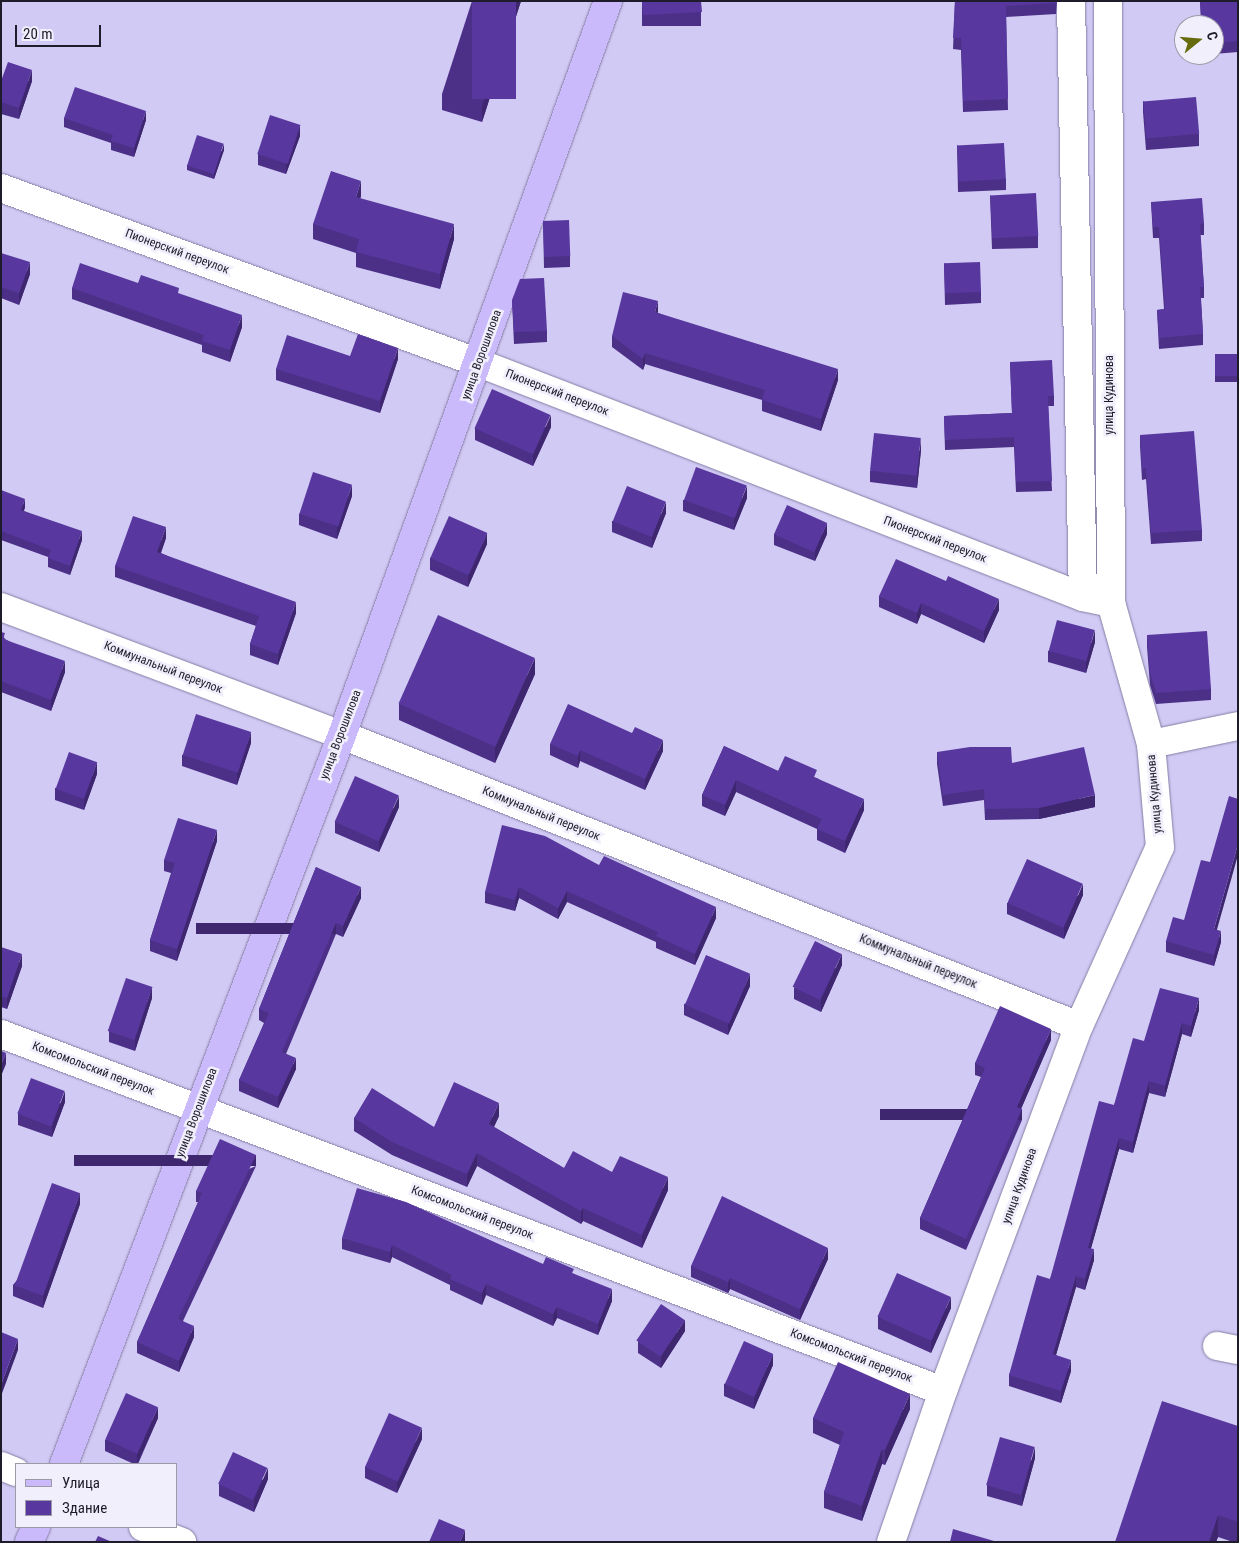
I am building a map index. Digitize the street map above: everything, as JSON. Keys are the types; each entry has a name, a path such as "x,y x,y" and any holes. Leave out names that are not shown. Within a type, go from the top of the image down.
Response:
{"main road":[{"name":"улица Ворошилова","path":"64,1463 342,735 479,363 608,1"},
{"path":"29,1542 36,1528"}],"street":[{"path":"1071,1 1083,597"},
{"name":"улица Кудинова","path":"891,1542 943,1391 1079,1026 1160,847 1151,744 1111,602 1108,1"},
{"name":"Пионерский переулок","path":"1,188 479,363 1083,597 1111,602"},
{"name":"Коммунальный переулок","path":"1,607 342,735 1079,1026"},
{"path":"1151,744 1238,726"},
{"name":"Комсомольский переулок","path":"1,1034 943,1391"},
{"path":"1,1466 15,1472"},
{"path":"146,1528 182,1542"}],"building":[{"path":"472,1 516,1 516,99 472,99"},
{"path":"642,1 701,1 702,12 643,15"},
{"path":"955,1 1056,1 1056,3 1006,6 1008,99 963,101 961,38 953,38"},
{"path":"1200,1 1238,1 1238,41 1224,42 1224,15 1201,15"},
{"path":"8,62 32,70 19,108 1,102 1,81"},
{"path":"75,87 146,111 134,148 111,141 113,135 64,118"},
{"path":"1196,97 1199,134 1146,138 1143,102"},
{"path":"270,115 300,125 288,164 257,154"},
{"path":"197,135 224,144 214,174 187,165"},
{"path":"1004,143 1006,179 959,181 957,145"},
{"path":"331,171 361,181 356,197 454,224 440,274 356,252 359,239 313,224"},
{"path":"1036,193 1038,236 992,238 990,195"},
{"path":"1202,198 1204,223 1200,224 1204,287 1200,287 1203,334 1159,338 1157,310 1165,309 1159,227 1153,227 1151,202"},
{"path":"569,220 570,256 544,257 543,221"},
{"path":"1,253 30,262 19,293 1,287"},
{"path":"980,262 981,292 945,293 944,263"},
{"path":"80,263 138,283 141,275 179,288 178,293 242,315 230,350 202,341 204,335 72,288"},
{"path":"544,278 547,331 514,332 512,300 520,279"},
{"path":"623,292 658,301 655,312 838,369 821,419 762,400 765,390 645,353 643,359 612,336"},
{"path":"358,334 398,348 380,401 276,369 287,335 350,356"},
{"path":"1215,354 1238,354 1238,376 1215,376"},
{"path":"1052,360 1054,396 1048,396 1052,481 1016,482 1014,437 945,440 944,416 1012,413 1010,362"},
{"path":"492,389 550,415 533,454 475,428"},
{"path":"1194,431 1202,530 1151,533 1146,468 1142,469 1140,435"},
{"path":"874,433 921,438 917,476 870,471"},
{"path":"696,467 747,485 735,518 684,500"},
{"path":"313,472 352,485 338,527 299,514"},
{"path":"627,486 666,502 652,537 613,521"},
{"path":"1,490 25,499 21,510 82,531 70,566 48,558 51,550 1,531"},
{"path":"787,505 827,523 814,552 774,534"},
{"path":"133,516 166,527 157,552 296,602 278,654 250,644 259,616 115,566"},
{"path":"449,516 487,533 469,575 430,558"},
{"path":"896,559 946,581 948,576 999,599 984,631 921,603 917,613 879,596"},
{"path":"438,615 535,658 495,747 399,704"},
{"path":"1057,620 1095,630 1086,661 1049,651"},
{"path":"1207,631 1211,689 1156,693 1150,673 1147,635"},
{"path":"1,632 5,633 3,639 65,661 51,700 1,681"},
{"path":"568,704 632,733 635,727 663,740 645,779 580,750 578,756 550,744"},
{"path":"196,714 251,732 238,773 183,755"},
{"path":"724,746 778,771 785,756 817,770 814,777 864,799 845,841 817,829 822,819 736,780 725,805 702,795"},
{"path":"970,747 1011,747 1012,763 1084,747 1095,795 1039,808 985,809 984,789 943,795 937,752"},
{"path":"69,752 97,762 84,799 56,789"},
{"path":"355,776 399,796 379,841 335,822"},
{"path":"1229,796 1238,799 1238,844 1214,929 1221,931 1214,955 1166,941 1173,917 1184,920 1201,860 1210,862"},
{"path":"178,818 217,830 177,949 150,940 175,863 164,860"},
{"path":"502,825 545,836 599,865 604,856 716,907 695,954 656,936 658,932 567,891 558,908 519,887 515,900 485,892"},
{"path":"1027,859 1083,884 1063,928 1007,903"},
{"path":"316,867 361,887 343,926 336,923 282,1052 296,1058 278,1097 239,1080 269,1013 259,1009"},
{"path":"815,941 842,954 820,1000 793,987"},
{"path":"1,947 22,954 7,998 1,996"},
{"path":"706,955 750,974 729,1023 685,1005"},
{"path":"126,978 152,987 134,1040 108,1031"},
{"path":"1160,988 1199,998 1191,1026 1182,1023 1165,1086 1149,1081 1133,1142 1119,1138 1088,1248 1094,1249 1085,1279 1076,1276 1053,1354 1071,1360 1061,1391 1009,1375 1037,1275 1050,1279 1099,1101 1114,1105 1133,1038 1144,1041"},
{"path":"1000,1006 1051,1029 1017,1107 1022,1109 966,1239 920,1218 985,1068 975,1063"},
{"path":"1,1051 6,1053 1,1065"},
{"path":"31,1078 65,1091 51,1126 17,1113"},
{"path":"454,1082 499,1103 489,1124 564,1168 573,1151 612,1172 620,1156 668,1177 642,1235 583,1208 581,1211 477,1153 467,1174 392,1142 354,1118 372,1088 434,1127"},
{"path":"220,1139 256,1155 178,1319 194,1326 179,1361 137,1342 202,1193 196,1191"},
{"path":"52,1183 80,1193 43,1296 15,1285"},
{"path":"357,1188 406,1202 543,1264 546,1257 574,1269 572,1273 612,1289 598,1324 557,1307 553,1314 486,1284 482,1293 450,1279 452,1275 392,1245 390,1252 342,1238"},
{"path":"722,1196 828,1248 800,1309 730,1278 728,1282 691,1266"},
{"path":"897,1273 951,1297 931,1341 877,1317"},
{"path":"661,1304 685,1320 660,1357 636,1340"},
{"path":"1,1332 18,1339 1,1385"},
{"path":"744,1341 773,1354 754,1397 725,1384"},
{"path":"838,1362 910,1394 885,1450 882,1449 862,1506 824,1492 844,1432 813,1418"},
{"path":"126,1393 158,1407 137,1454 105,1440"},
{"path":"1162,1401 1238,1426 1238,1522 1218,1515 1209,1542 1115,1542"},
{"path":"389,1413 422,1428 398,1482 365,1467"},
{"path":"1000,1437 1035,1447 1021,1495 986,1485"},
{"path":"233,1452 267,1468 253,1500 218,1484"},
{"path":"439,1519 465,1530 460,1542 429,1542"},
{"path":"953,1529 994,1541 950,1542"},
{"path":"98,1536 112,1542 95,1542"}]}
